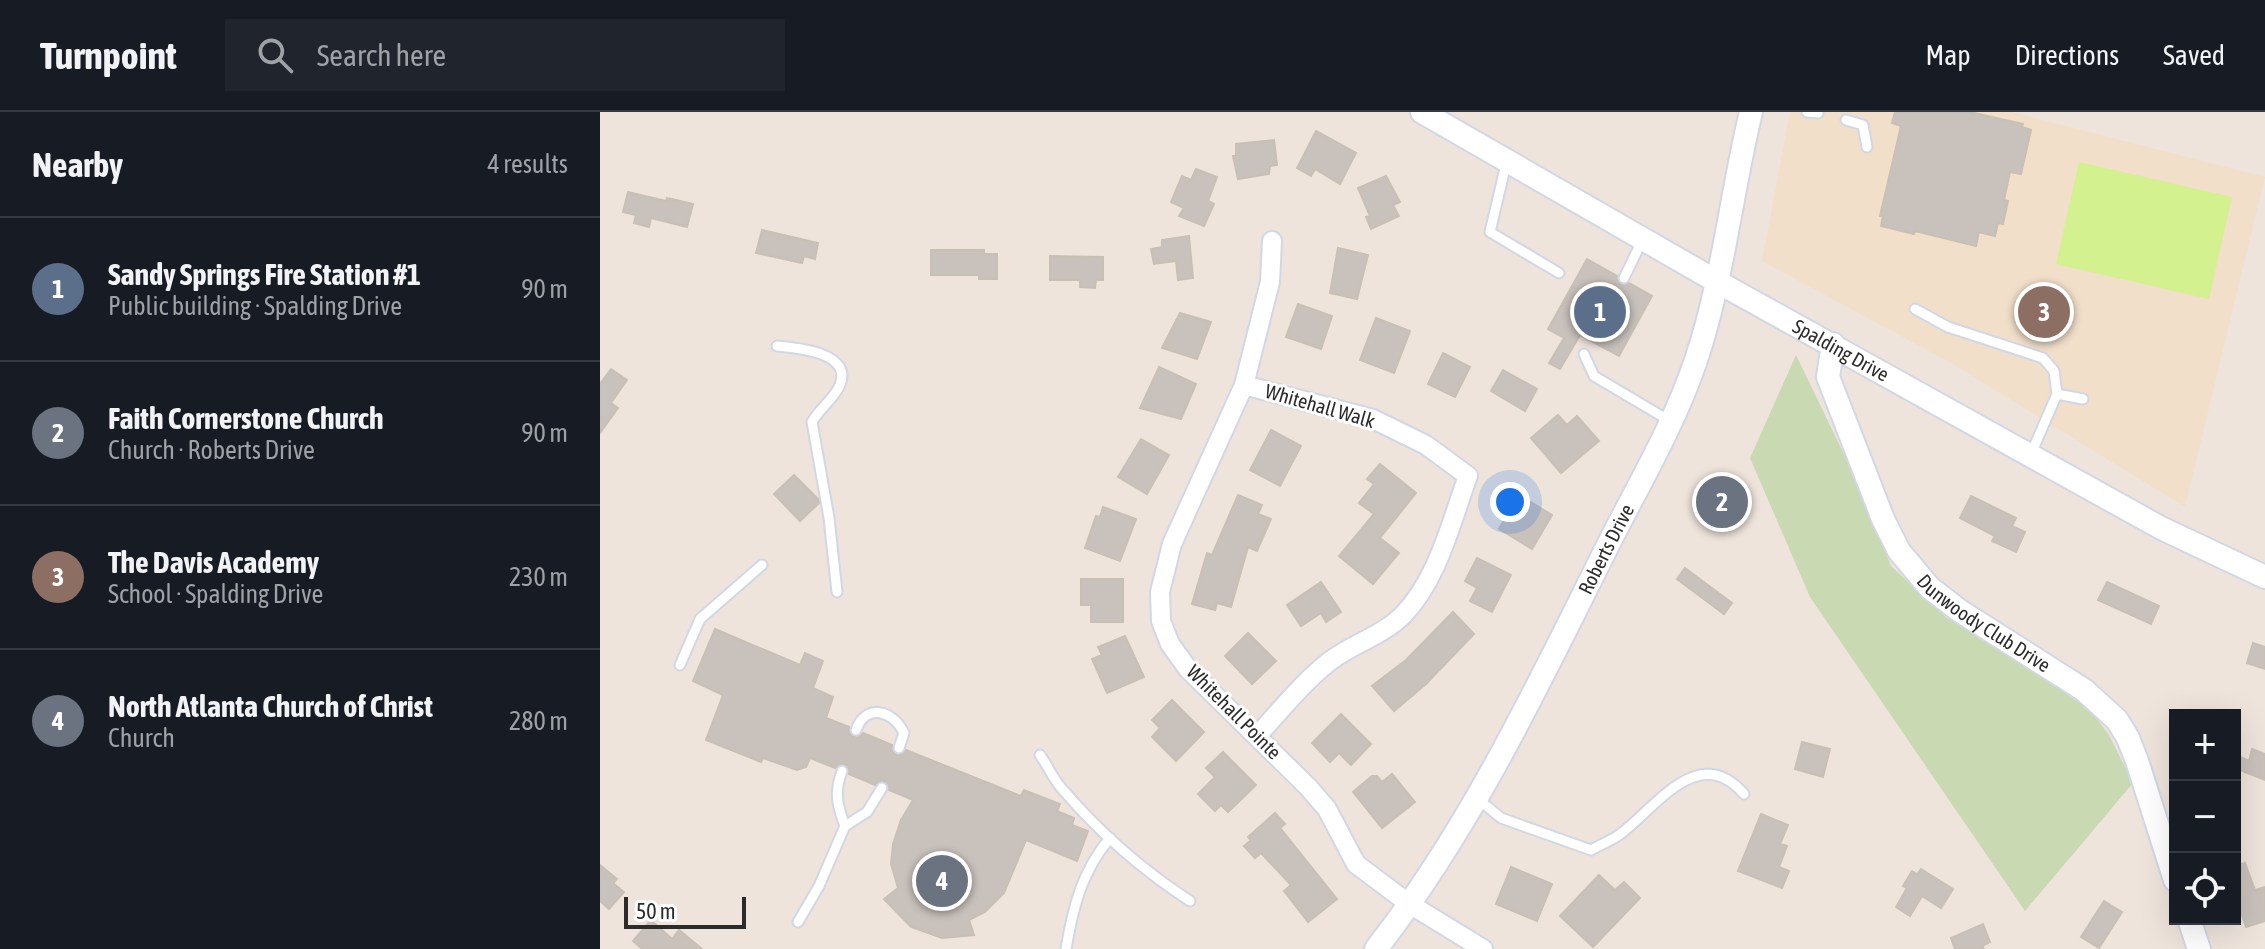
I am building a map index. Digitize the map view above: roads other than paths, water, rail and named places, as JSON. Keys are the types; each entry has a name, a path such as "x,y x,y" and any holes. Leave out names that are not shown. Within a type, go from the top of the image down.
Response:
{"street":[{"name":"Spalding Drive","path":"1422,112 1716,281 2161,528 2265,577"},
{"name":"Roberts Drive","path":"1376,949 1414,906 1476,797 1670,421 1696,360 1716,281 1751,112"},
{"name":"Whitehall Pointe","path":"1272,241 1270,282 1244,385 1172,544 1160,592 1161,621 1170,644 1188,669 1327,809 1356,864 1414,906 1483,949"},
{"name":"Dunwoody Club Drive","path":"1833,344 1828,377 1883,519 1899,551 1914,572 1950,603 2084,690 2117,720 2128,738 2149,792 2169,860"},
{"name":"Whitehall Walk","path":"1244,385 1373,419 1426,445 1468,476 1438,559 1422,590 1403,615 1376,636 1331,660 1257,736"},
{"path":"2191,925 2197,947"}],"lane":[{"path":"1807,112 1818,113"},
{"path":"1846,120 1863,125 1867,147"},
{"path":"1507,160 1490,232 1559,273"},
{"path":"1624,278 1643,239"},
{"path":"1915,309 1948,327 2043,358 2054,371 2057,394 2031,454"},
{"path":"777,346 820,352 834,362 841,376 839,386 812,422 829,518 837,592"},
{"path":"1584,354 1594,376 1670,421"},
{"path":"2057,394 2083,399"},
{"path":"680,665 700,619 762,565"},
{"path":"856,730 859,722 867,717 880,712 890,715 898,720 904,733 899,748"},
{"path":"1040,755 1061,789 1110,838 1155,878 1190,901"},
{"path":"842,771 836,786 837,805 845,826"},
{"path":"1476,797 1501,818 1591,850 1620,834 1667,790 1702,775 1720,775 1733,781 1744,794"},
{"path":"798,922 819,886 845,826 867,812 882,788"},
{"path":"1066,949 1078,898 1092,860 1110,838"}],"place":[{"name":"Sandy Springs Fire Station #1","path":"1600,312"},
{"name":"The Davis Academy","path":"2044,312"},
{"name":"Faith Cornerstone Church","path":"1722,502"},
{"name":"North Atlanta Church of Christ","path":"942,881"}]}
